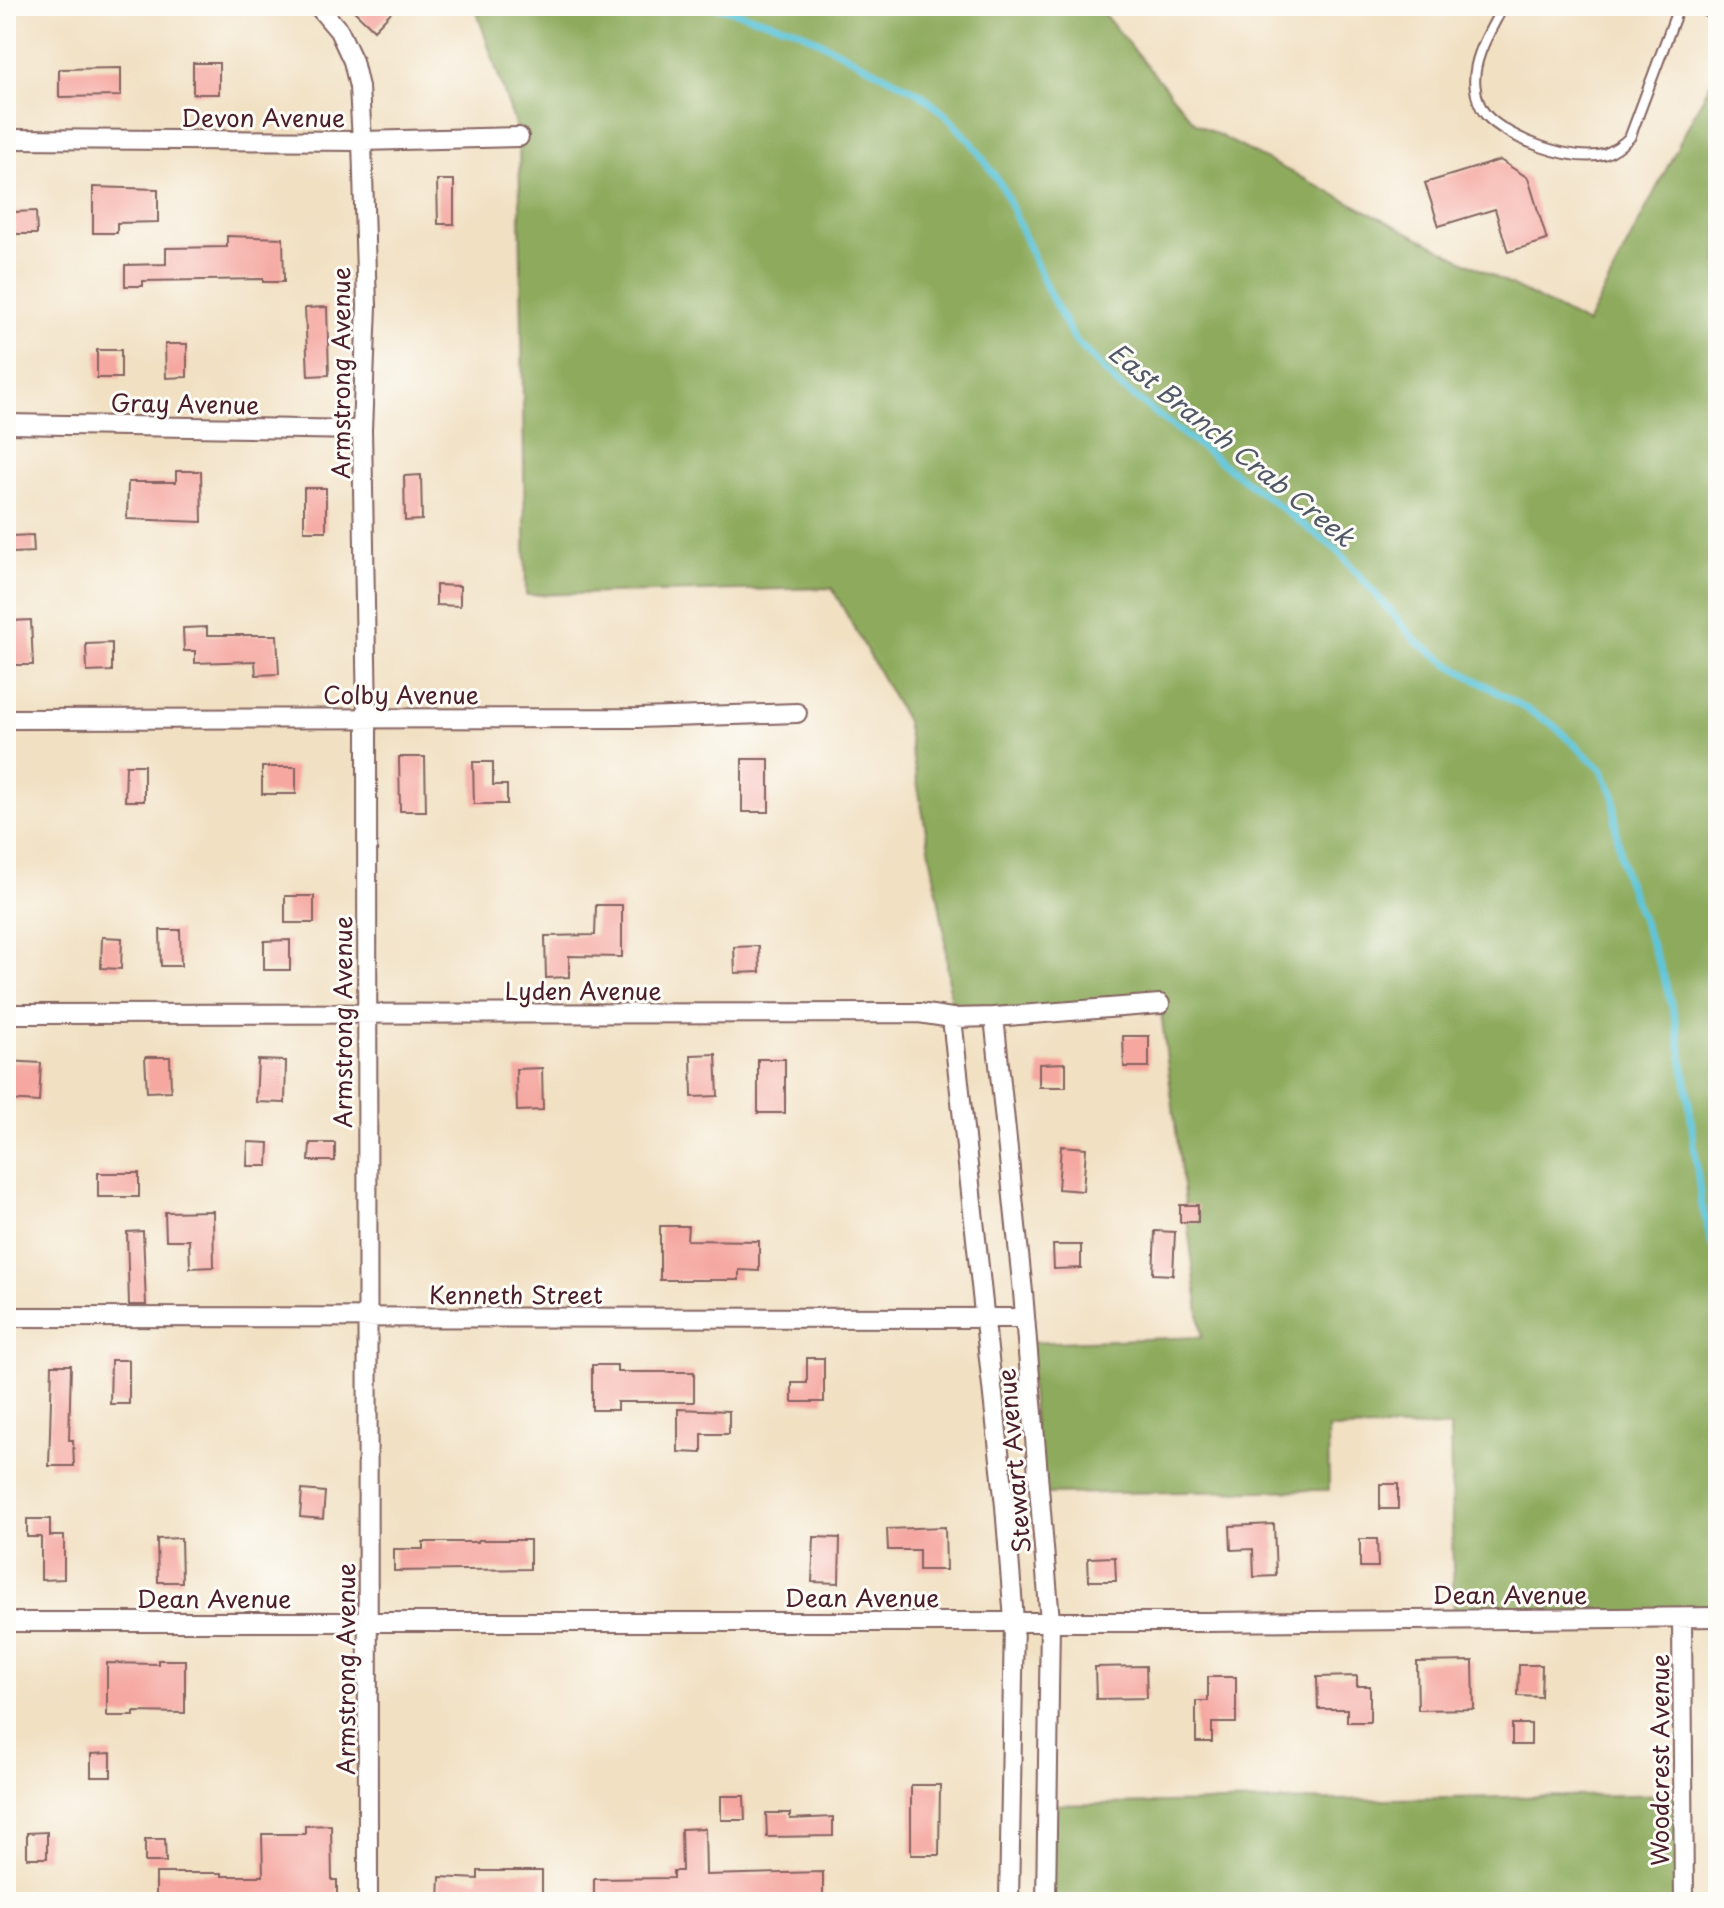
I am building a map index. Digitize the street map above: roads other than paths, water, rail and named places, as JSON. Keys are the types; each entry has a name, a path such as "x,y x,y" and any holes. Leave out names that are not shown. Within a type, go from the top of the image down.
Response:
{"street":[{"name":"Armstrong Avenue","path":"318,6 339,31 353,61 359,87 367,306 362,430 367,717 368,1902"},
{"path":"1712,6 1718,9"},
{"name":"Devon Avenue","path":"6,139 362,141 519,137"},
{"name":"Gray Avenue","path":"6,424 362,430"},
{"name":"Colby Avenue","path":"6,719 638,718 797,713"},
{"name":"Lyden Avenue","path":"6,1014 919,1013 952,1018 1160,1004"},
{"name":"Stewart Avenue","path":"994,1017 1025,1318 1050,1621 1046,1902"},
{"name":"Stewart Avenue","path":"952,1018 982,1317 1005,1506 1014,1620 1009,1902"},
{"name":"Kenneth Street","path":"6,1317 1025,1318"},
{"name":"Dean Avenue","path":"6,1622 1718,1617"},
{"name":"Woodcrest Avenue","path":"1682,1618 1684,1902"}],"lane":[{"path":"1503,6 1476,63 1475,89 1484,113 1501,127 1553,152 1575,156 1604,154 1621,146 1630,137 1679,6"}],"waterway":[{"name":"East Branch Crab Creek","path":"714,6 795,29 919,93 945,114 972,143 1003,188 1048,291 1074,339 1117,384 1337,550 1417,642 1552,724 1601,769 1614,795 1624,873 1664,977 1676,1022 1701,1202 1712,1245 1718,1254"}]}
